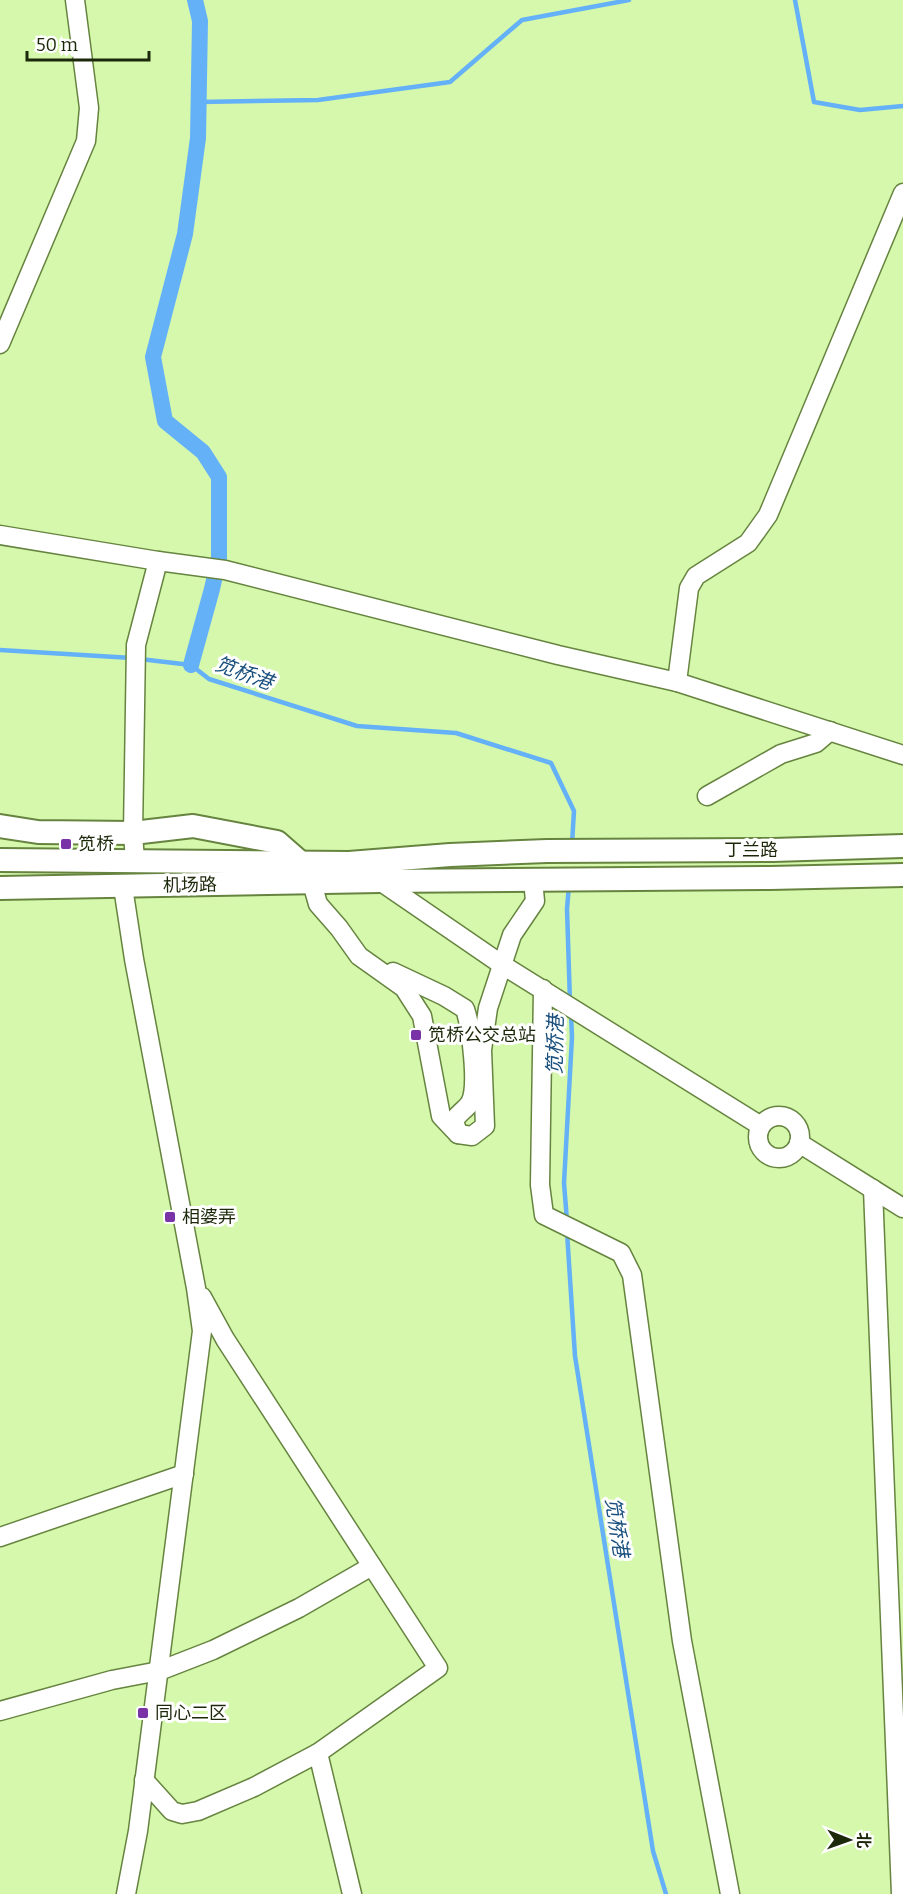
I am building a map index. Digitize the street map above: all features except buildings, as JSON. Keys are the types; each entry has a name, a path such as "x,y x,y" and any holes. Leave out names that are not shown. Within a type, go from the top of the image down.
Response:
{"main road":[{"path":"0,826 38,832 133,833 194,826 277,842 307,873"},
{"name":"丁兰路","path":"375,871 450,855 548,851 773,850 903,846"},
{"name":"机场路","path":"0,860 135,861 307,873"},
{"path":"375,871 542,880"},
{"name":"机场路","path":"0,888 123,886 307,873 375,871"},
{"name":"丁兰路","path":"542,880 903,874"}],"street":[{"path":"0,344 86,141 89,108 75,0"},
{"path":"677,682 689,588 696,576 748,543 768,515 903,193"},
{"path":"0,535 217,569 558,655 677,682 903,755"},
{"path":"135,861 133,833 135,651 158,561"},
{"path":"707,796 781,754 816,743 830,731"},
{"path":"375,871 501,964 761,1126"},
{"path":"307,873 318,904 339,928 358,956 404,988 422,1016 441,1116 458,1134 472,1136 485,1126 482,1050 488,1008 512,935 535,901 542,880"},
{"path":"123,886 134,959 196,1288 202,1331 138,1831 126,1894"},
{"path":"358,956 444,996 465,1009 470,1025 474,1093 469,1106 460,1111 454,1120 458,1134"},
{"path":"548,992 540,1185 544,1215 621,1253 632,1275 682,1641 730,1894"},
{"path":"770,1117 790,1119 799,1130 800,1137 791,1155 778,1158 771,1156 760,1147 758,1133 761,1126 770,1117"},
{"path":"799,1143 903,1209"},
{"path":"873,1189 901,1838 901,1894"},
{"path":"144,1780 172,1811 182,1814 198,1811 254,1786 318,1753 438,1668 225,1339 196,1288"},
{"path":"0,1537 184,1474"},
{"path":"0,1711 112,1680 159,1671 213,1650 299,1608 372,1566"},
{"path":"318,1753 352,1894"}],"waterway":[{"path":"191,665 219,558 219,477 203,452 165,421 153,357 185,234 198,138 200,21 195,0"},
{"path":"199,102 318,100 450,82 522,20 629,0"},
{"path":"795,0 814,102 860,110 903,106"},
{"name":"笕桥港","path":"0,650 132,658"},
{"name":"笕桥港","path":"140,659 191,665 209,679 357,726 456,733 551,763 574,811 572,844"},
{"name":"笕桥港","path":"569,885 567,909 570,1002"},
{"name":"笕桥港","path":"567,1221 564,1183 572,1037 571,1014"},
{"name":"笕桥港","path":"567,1232 575,1356 653,1851 666,1894"}],"place":[{"name":"笕桥","path":"66,844"},
{"name":"笕桥公交总站","path":"416,1035"},
{"name":"相婆弄","path":"170,1217"},
{"name":"同心二区","path":"143,1713"}]}
